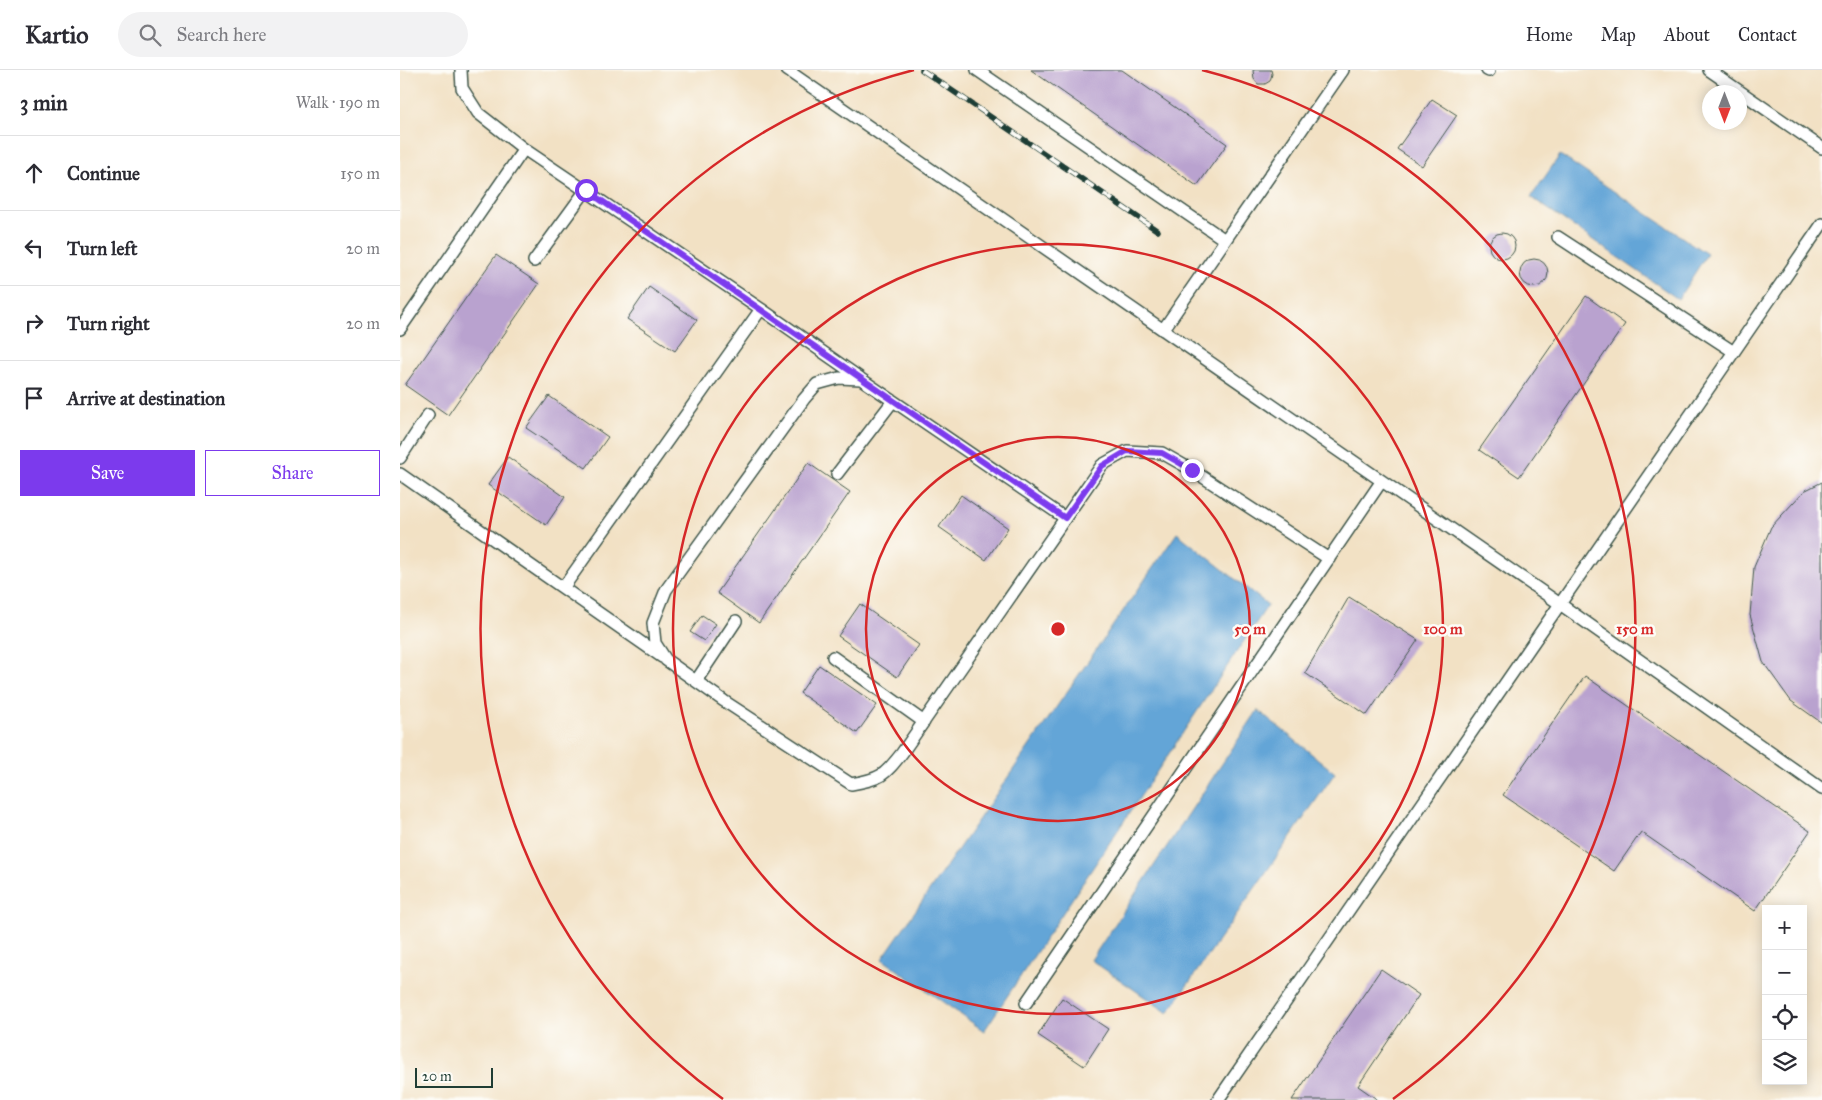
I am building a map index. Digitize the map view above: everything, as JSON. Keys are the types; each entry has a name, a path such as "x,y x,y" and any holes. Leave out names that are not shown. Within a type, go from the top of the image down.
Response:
{"lane":[{"path":"461,70 462,88 478,113 524,149 1065,518"},
{"path":"787,70 1560,604 1822,789"},
{"path":"977,70 1226,240"},
{"path":"1164,330 1343,70"},
{"path":"1709,70 1822,148"},
{"path":"400,329 524,149"},
{"path":"534,261 586,190"},
{"path":"1218,1100 1822,224"},
{"path":"1558,237 1734,352"},
{"path":"563,588 761,309"},
{"path":"666,660 656,643 652,624 666,590 804,399 817,384 839,378 861,380"},
{"path":"837,474 893,401"},
{"path":"400,458 428,414"},
{"path":"400,474 724,701 851,784 872,780 886,773 924,722 1102,466 1127,451 1162,453 1192,470 1329,559"},
{"path":"1026,1003 1381,482"},
{"path":"696,681 736,621"},
{"path":"833,657 924,722"}],"water":[{"path":"1560,155 1707,254 1678,299 1531,197"},
{"path":"1177,533 1268,605 984,1031 882,959"},
{"path":"1258,710 1335,773 1168,1013 1091,960"}],"building":[{"path":"1031,70 1122,70 1227,144 1197,186"},
{"path":"1253,70 1271,70 1270,81 1265,84 1258,84 1254,79"},
{"path":"1432,99 1457,115 1422,166 1397,149"},
{"path":"1502,233 1512,236 1515,246 1512,256 1502,259 1492,256 1489,246 1492,236"},
{"path":"496,255 539,284 448,415 405,385"},
{"path":"1534,259 1544,263 1548,273 1544,283 1534,287 1524,283 1520,273 1524,263"},
{"path":"649,287 697,320 675,351 627,319"},
{"path":"1586,296 1625,324 1519,477 1479,450"},
{"path":"549,396 608,437 586,468 526,428"},
{"path":"508,457 565,497 546,525 488,485"},
{"path":"808,463 850,492 759,623 717,593"},
{"path":"1822,482 1822,723 1791,701 1763,662 1750,615 1754,567 1771,527 1804,491"},
{"path":"961,495 1008,528 986,560 939,527"},
{"path":"1349,597 1418,640 1367,715 1305,673"},
{"path":"860,604 919,645 897,677 838,636"},
{"path":"702,615 716,624 704,641 690,632"},
{"path":"819,665 877,705 857,733 800,693"},
{"path":"1585,676 1810,831 1755,911 1641,832 1614,871 1503,795"},
{"path":"1381,969 1419,995 1358,1086 1378,1100 1292,1100"},
{"path":"1062,998 1108,1029 1084,1066 1038,1035"}],"railway":[{"path":"922,70 1158,231"}],"route":[{"path":"586,190 1065,518 1102,466 1127,451 1162,453 1192,470"}]}
